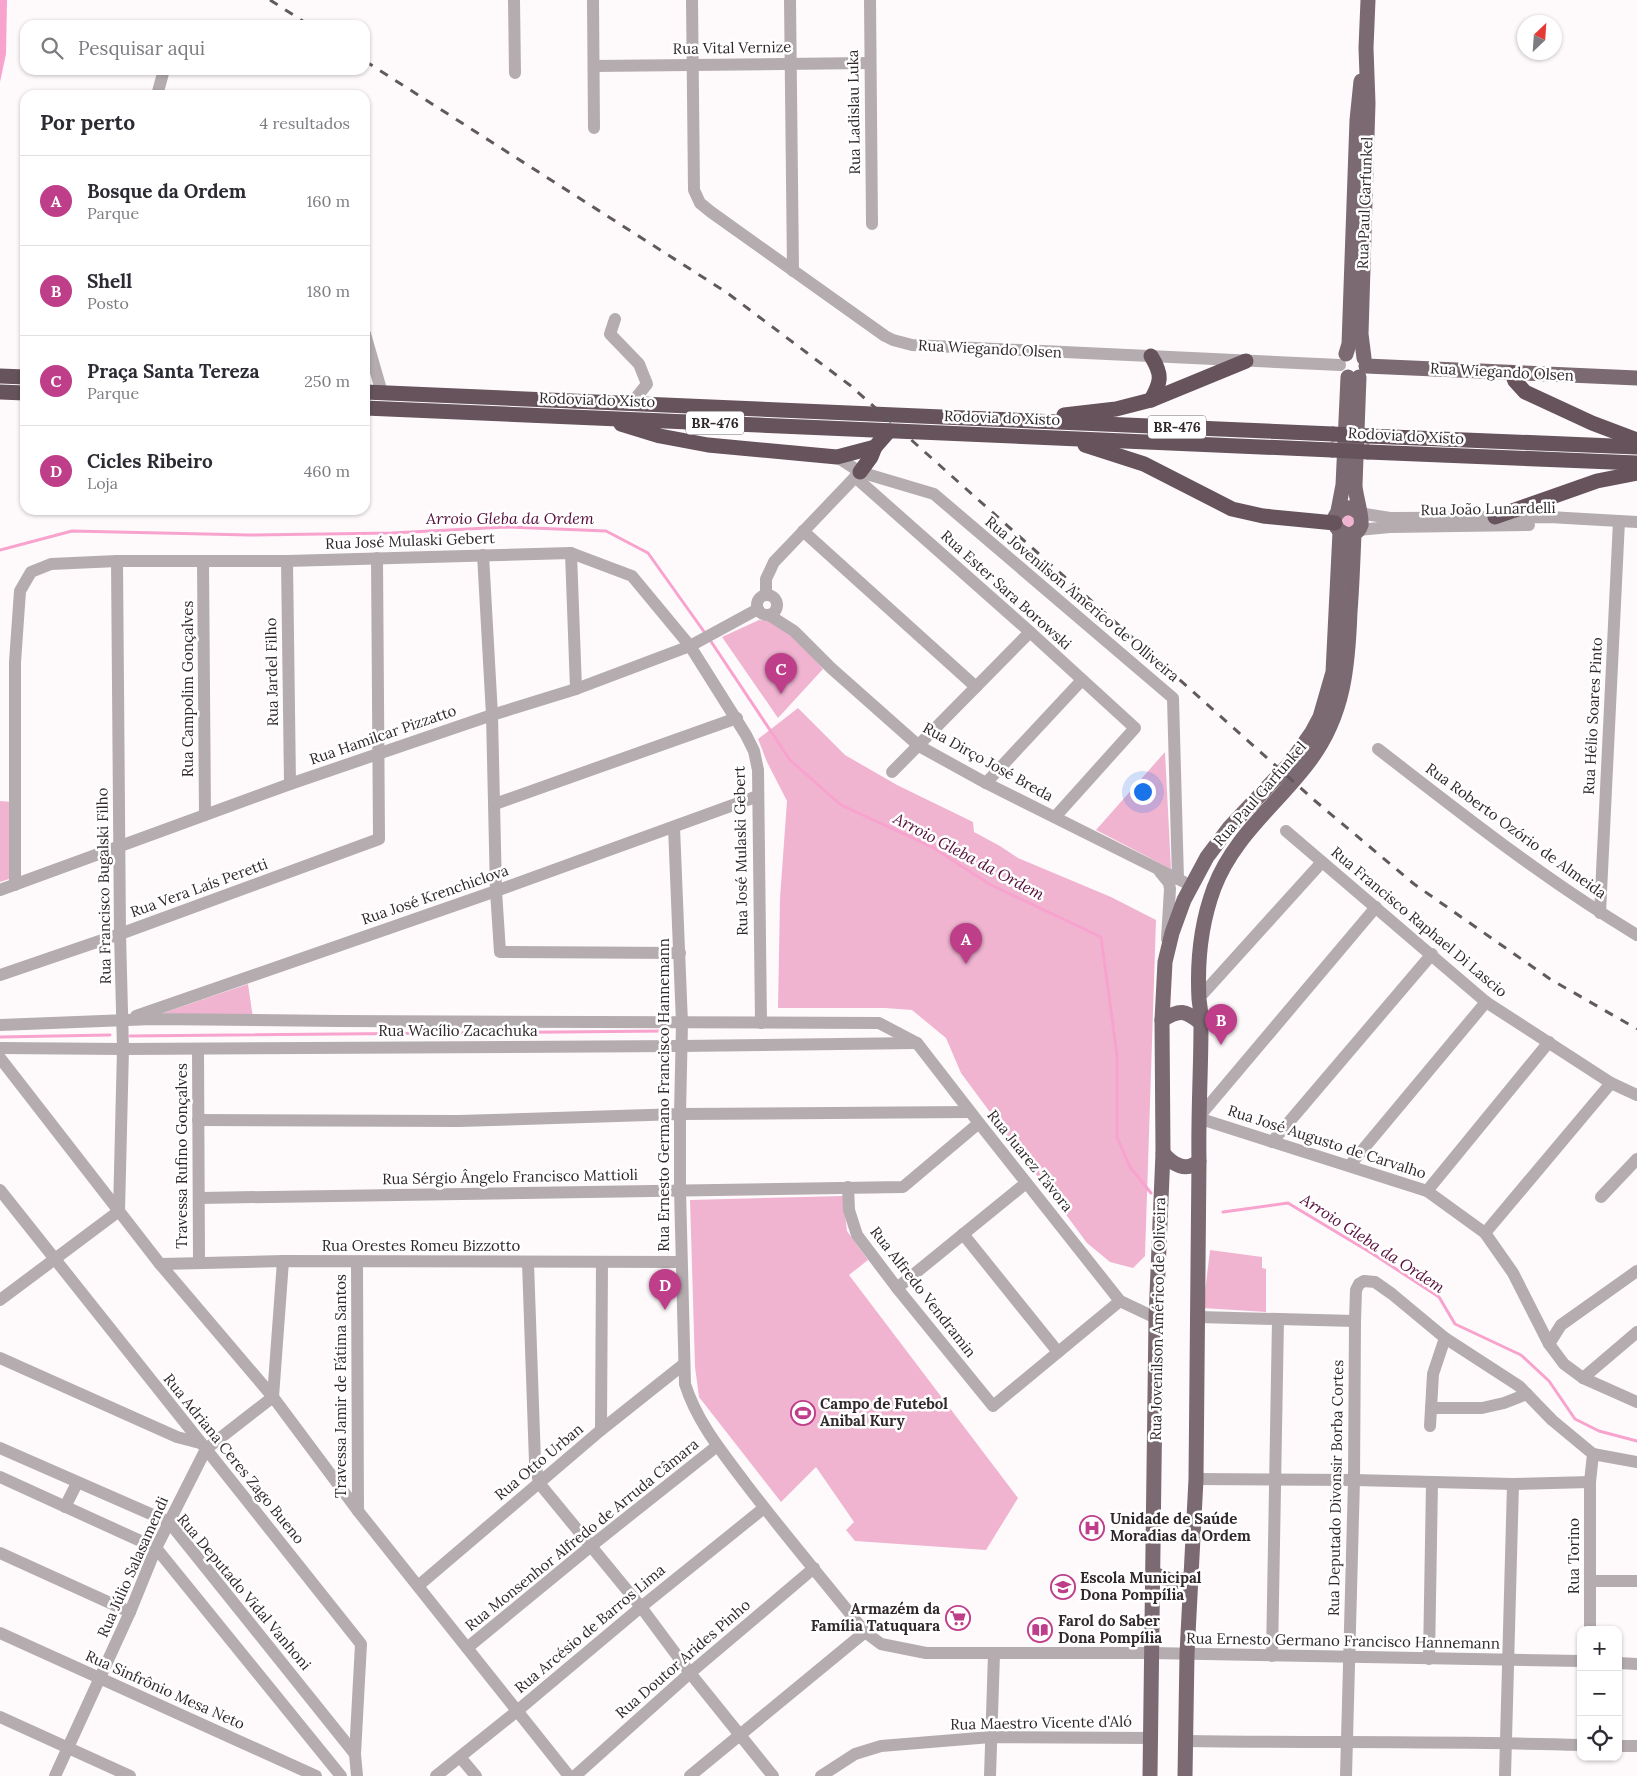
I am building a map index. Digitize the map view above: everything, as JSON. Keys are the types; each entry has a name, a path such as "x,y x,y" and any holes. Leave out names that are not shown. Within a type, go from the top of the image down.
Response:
{"highway":[{"path":"1150,356 1157,366 1160,376 1158,387 1151,400"},
{"path":"1021,420 1116,409 1151,400 1246,360"},
{"path":"1512,372 1515,381 1525,392 1592,423 1637,440"},
{"path":"0,376 20,377"},
{"path":"0,392 20,393"},
{"name":"Rodovia do Xisto","path":"370,392 1637,447"},
{"name":"Rodovia do Xisto","path":"370,408 1637,463"},
{"path":"601,418 660,436 708,445 838,457 875,447"},
{"path":"857,474 871,457 875,447 889,431"},
{"path":"1065,438 1144,464 1232,508 1263,516 1345,526"},
{"path":"1495,522 1597,482 1637,473"}],"main road":[{"name":"Rua Paul Garfunkel","path":"1345,526 1362,522 1354,485 1354,366 1348,349 1350,337 1357,106 1366,48 1368,0"},
{"name":"Rua Paul Garfunkel","path":"1199,998 1201,945 1208,906 1214,886 1232,852 1254,823 1311,759 1334,717 1347,670 1345,526 1342,485 1354,366"},
{"name":"Rua Wiegando Olsen","path":"1354,366 1637,378"},
{"path":"1345,526 1346,508 1356,510 1359,513"},
{"name":"Rua Paul Garfunkel","path":"1165,962 1184,882 1290,762 1309,737 1320,717 1333,672 1345,526"},
{"name":"Rua Jovenilson Américo de Oliveira","path":"1150,1776 1156,1318 1163,1153 1162,1020 1165,962"},
{"path":"1185,1776 1187,1654 1196,1479 1198,1118 1202,1023 1199,998"},
{"path":"1162,1020 1173,1013 1181,1011 1192,1015 1202,1023"},
{"path":"1163,1153 1171,1162 1182,1167 1195,1165 1199,1161"},
{"path":"1154,1574 1175,1582 1191,1578"}],"street":[{"path":"514,0 515,73"},
{"path":"593,0 594,128"},
{"path":"692,0 693,65"},
{"path":"790,0 793,271"},
{"name":"Rua Ladislau Luka","path":"870,0 872,224"},
{"name":"Rua Vital Vernize","path":"594,66 870,63"},
{"name":"Rua Wiegando Olsen","path":"693,65 694,190 700,203 704,208 878,332 893,340 912,345 1354,366"},
{"path":"158,90 163,75"},
{"path":"615,319 610,334 639,364 648,384 631,404"},
{"path":"370,351 382,393"},
{"name":"Rua Jovenilson Americo de Olliveira","path":"838,457 857,474 934,494 1173,698 1184,882"},
{"path":"772,599 759,600 764,612 772,614 777,609 766,578 769,570 857,474"},
{"name":"Rua Ester Sara Borowski","path":"857,474 1135,728 1055,817"},
{"name":"Rua João Lunardelli","path":"1359,513 1390,518 1495,522"},
{"name":"Rua João Lunardelli","path":"1345,526 1390,527 1495,522 1549,517 1637,522"},
{"name":"Rua Hélio Soares Pinto","path":"1600,913 1619,521"},
{"path":"803,531 976,688"},
{"path":"571,553 576,689"},
{"name":"Rua José Mulaski Gebert","path":"15,884 15,662 20,591 31,572 51,564 117,561 287,561 571,553 632,576 692,645 737,718 754,751 758,770 761,1022"},
{"path":"483,555 492,715 496,891 500,952 680,953"},
{"path":"377,558 378,754"},
{"name":"Rua Francisco Bugalski Filho","path":"117,561 120,934 123,1050 119,1212"},
{"name":"Rua Jardel Filho","path":"287,561 290,784"},
{"name":"Rua Campolim Gonçalves","path":"204,562 205,815"},
{"name":"Rua Dirço José Breda","path":"772,599 794,631 831,668 918,746 986,783 1184,882"},
{"name":"Rua Dirço José Breda","path":"764,612 794,631"},
{"name":"Rua Hamilcar Pizzatto","path":"15,884 290,784 492,715 576,689 692,645 764,612"},
{"path":"892,772 1030,632"},
{"path":"986,783 1082,680"},
{"path":"495,804 737,718"},
{"name":"Rua Roberto Ozório de Almeida","path":"1378,749 1521,859 1600,913 1637,935"},
{"name":"Rua Vera Laís Peretti","path":"0,975 120,934 379,839 378,754"},
{"name":"Rua José Krenchiclova","path":"122,1020 496,891 758,796"},
{"name":"Rua Ernesto Germano Francisco Hannemann","path":"674,827 682,1023 680,1190 685,1384 690,1400 717,1446 764,1508 865,1632 881,1644 926,1653 1151,1653 1577,1661"},
{"name":"Rua Francisco Raphael Di Lascio","path":"1286,832 1432,954 1486,1002 1611,1083 1637,1095"},
{"path":"1199,998 1322,862"},
{"name":"Rua Jovenilson Américo de Oliveira","path":"1154,867 1165,877 1170,889 1165,962"},
{"path":"0,890 15,884"},
{"path":"1198,1118 1376,907"},
{"path":"1272,1142 1432,954"},
{"path":"1350,1165 1486,1002"},
{"name":"Rua Wacílio Zacachuka","path":"0,1025 163,1019 879,1023"},
{"name":"Rua Juarez Távora","path":"879,1023 917,1042 1120,1301 1156,1318"},
{"name":"Rua Wacílio Zacachuka","path":"0,1048 123,1050 682,1046 917,1042"},
{"path":"1427,1191 1549,1042"},
{"name":"Travessa Rufino Gonçalves","path":"198,1049 199,1262"},
{"path":"0,1058 160,1264 273,1398 358,1511 569,1776"},
{"path":"1485,1233 1611,1083"},
{"path":"198,1120 459,1121 680,1114 970,1112"},
{"name":"Rua José Augusto de Carvalho","path":"1198,1118 1427,1191 1485,1233 1513,1273 1549,1344 1564,1364 1583,1378 1637,1402"},
{"name":"Rua Sérgio Ângelo Francisco Mattioli","path":"198,1198 902,1187 979,1123"},
{"path":"1601,1197 1637,1159"},
{"path":"897,1288 1026,1183"},
{"name":"Rua Alfredo Vendramin","path":"848,1187 849,1210 857,1235 897,1288 993,1406 1058,1352"},
{"name":"Rua Adriana Ceres Zago Bueno","path":"0,1190 361,1644 355,1754 357,1772"},
{"path":"0,1300 119,1212"},
{"path":"962,1234 1058,1352 1120,1301"},
{"path":"273,1398 283,1261"},
{"name":"Rua Orestes Romeu Bizzotto","path":"160,1264 283,1261 681,1262"},
{"name":"Travessa Jamir de Fátima Santos","path":"357,1262 358,1511"},
{"path":"528,1263 535,1462 540,1483 641,1606 690,1673 773,1776"},
{"path":"601,1430 602,1263"},
{"path":"1549,1344 1561,1325 1637,1271"},
{"name":"Rua Deputado Divonsir Borba Cortes","path":"1346,1776 1354,1480 1355,1321 1356,1290 1359,1284 1364,1281 1375,1282 1445,1338"},
{"path":"1198,1317 1355,1321"},
{"path":"1272,1656 1278,1319"},
{"path":"1583,1378 1637,1332"},
{"path":"1430,1426 1433,1374 1445,1338 1519,1386 1552,1420 1593,1454 1637,1462"},
{"path":"0,1358 177,1437 204,1446"},
{"name":"Rua Otto Urban","path":"418,1586 601,1430 684,1364"},
{"path":"1431,1408 1482,1408 1504,1403 1527,1394"},
{"name":"Rua Júlio Salasamendi","path":"55,1776 130,1612 156,1548 204,1446 273,1398"},
{"name":"Rua Monsenhor Alfredo de Arruda Câmara","path":"467,1648 717,1446"},
{"name":"Rua Deputado Vidal Vanhoni","path":"0,1448 78,1484 169,1522 355,1754"},
{"name":"Rua Torino","path":"1590,1626 1590,1482 1593,1454"},
{"path":"0,1477 156,1548 341,1776 357,1772"},
{"path":"1196,1479 1513,1484 1590,1482"},
{"path":"1429,1659 1432,1482"},
{"path":"65,1507 78,1484"},
{"path":"1505,1776 1513,1484"},
{"name":"Rua Arcésio de Barros Lima","path":"436,1776 517,1711 641,1606 764,1508"},
{"path":"0,1553 130,1612"},
{"name":"Rua Doutor Arides Pinho","path":"575,1776 690,1673 814,1568"},
{"path":"1590,1581 1637,1581"},
{"path":"690,1776 865,1632"},
{"name":"Rua Sinfrônio Mesa Neto","path":"0,1633 316,1776"},
{"path":"990,1776 994,1654"},
{"path":"1622,1663 1637,1664"},
{"path":"0,1717 130,1776"},
{"name":"Rua Maestro Vicente d'Aló","path":"821,1776 855,1754 881,1746 991,1737 1150,1738"},
{"path":"1186,1741 1506,1742 1577,1745"},
{"path":"1622,1746 1637,1746"},
{"path":"460,1757 476,1776"}],"shaded area":[{"path":"0,0 7,0 6,54 0,82"},
{"path":"1344,514 1354,516 1355,526 1345,529 1340,518"},
{"path":"759,620 771,621 798,641 823,669 778,718 722,637"},
{"path":"798,708 845,755 897,785 973,822 974,832 1018,858 1111,897 1156,920 1145,1256 1133,1268 1110,1262 1087,1243 961,1073 946,1038 912,1010 885,1008 778,1008 780,898 787,801 767,762 758,739"},
{"path":"1165,752 1171,869 1096,830"},
{"path":"0,801 13,802 12,878 0,882"},
{"path":"248,984 253,1018 163,1013"},
{"path":"843,1196 847,1231 868,1260 849,1275 1018,1498 986,1550 855,1541 846,1530 854,1522 816,1467 781,1502 699,1397 695,1367 690,1200"},
{"path":"1210,1250 1262,1257 1262,1268 1266,1269 1266,1312 1203,1308"}],"waterway":[{"name":"Arroio Gleba da Ordem","path":"0,550 72,531 249,535 392,533 506,527 606,531 648,553 705,633"},
{"name":"Arroio Gleba da Ordem","path":"710,640 790,760 841,805 934,848 989,884 1101,937 1117,1055 1117,1137 1130,1167 1151,1193"},
{"path":"130,1036 664,1031"},
{"path":"0,1037 110,1035"},
{"name":"Arroio Gleba da Ordem","path":"1223,1212 1288,1203 1373,1254 1439,1297 1455,1324 1521,1355 1549,1381 1575,1419 1599,1431 1637,1441"}],"railway":[{"path":"270,0 301,20"},
{"path":"370,64 726,292 851,386 1314,800 1414,884 1550,979 1637,1029"}],"place":[{"name":"Praça Santa Tereza","path":"781,694"},
{"name":"Bosque da Ordem","path":"966,964"},
{"name":"Shell","path":"1221,1045"},
{"name":"Cicles Ribeiro","path":"665,1310"},
{"name":"Campo de Futebol Anibal Kury","path":"803,1413"},
{"name":"Unidade de Saúde Moradias da Ordem","path":"1092,1528"},
{"name":"Escola Municipal Dona Pompília","path":"1063,1587"},
{"name":"Armazém da Família Tatuquara","path":"958,1618"},
{"name":"Farol do Saber Dona Pompília","path":"1040,1630"}]}
